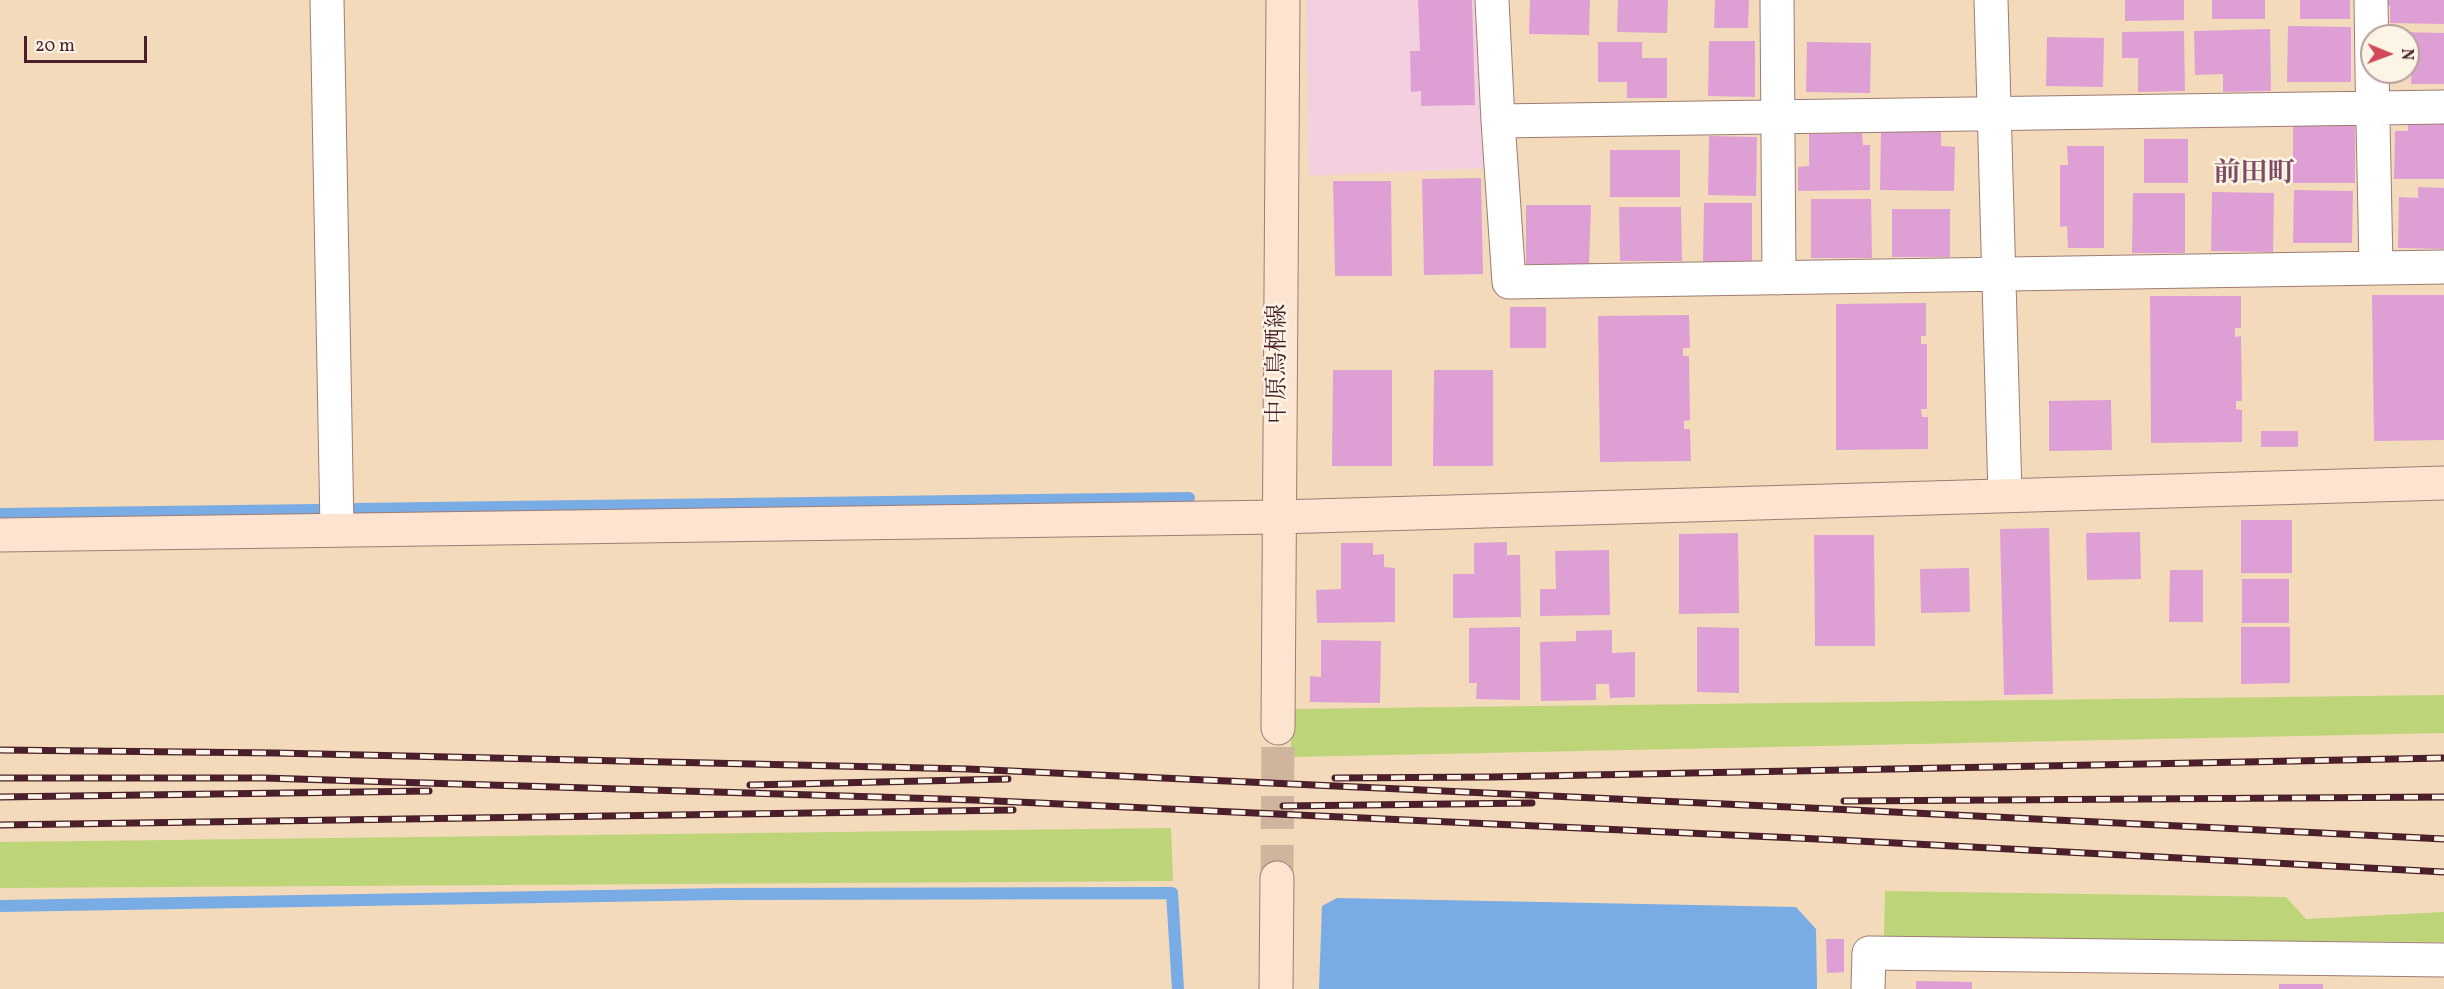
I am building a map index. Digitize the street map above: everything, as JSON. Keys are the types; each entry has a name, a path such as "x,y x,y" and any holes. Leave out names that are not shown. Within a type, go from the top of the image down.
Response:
{"street":[{"path":"327,0 337,528"},
{"name":"中原鳥栖線","path":"1278,728 1283,0"},
{"path":"1492,0 1509,282 2444,267"},
{"path":"1777,0 1779,278"},
{"path":"1991,0 2005,494"},
{"path":"2371,0 2371,24"},
{"path":"2372,84 2376,267"},
{"path":"1498,121 2444,107"},
{"path":"0,535 337,528 1279,517 2005,494 2444,483"},
{"path":"1276,989 1277,878"},
{"path":"1868,989 1869,953 2444,960"}],"shaded area":[{"path":"1306,0 1478,0 1486,168 1309,176"}],"green space":[{"path":"2444,695 2444,733 1291,757 1291,709"},
{"path":"1171,828 1173,881 0,888 0,842"},
{"path":"1885,891 2286,897 2306,919 2444,912 2444,942 1884,939"}],"water":[{"path":"1337,898 1796,907 1816,929 1817,989 1319,989 1322,906"}],"building":[{"path":"1418,0 1472,0 1475,105 1421,106 1421,91 1411,92 1410,51 1420,51"},
{"path":"1530,0 1590,0 1589,35 1529,34"},
{"path":"1618,0 1668,0 1667,33 1617,32"},
{"path":"1715,0 1749,0 1748,28 1714,28"},
{"path":"2125,0 2184,0 2184,20 2125,21"},
{"path":"2212,0 2265,0 2265,19 2212,19"},
{"path":"2300,0 2350,0 2350,19 2300,19"},
{"path":"2381,0 2444,0 2444,24 2390,23 2390,6 2381,5"},
{"path":"2288,26 2351,27 2351,82 2287,82"},
{"path":"2270,29 2271,91 2223,92 2223,74 2195,75 2194,31"},
{"path":"2184,31 2185,91 2138,92 2138,58 2122,58 2122,32"},
{"path":"2420,32 2444,33 2444,84 2420,84"},
{"path":"2047,37 2104,38 2103,87 2046,86"},
{"path":"1709,41 1755,41 1755,97 1708,96"},
{"path":"1598,42 1642,42 1642,58 1667,58 1667,98 1627,98 1627,82 1598,82"},
{"path":"1807,42 1871,43 1870,93 1806,92"},
{"path":"2408,122 2444,122 2444,179 2394,179 2395,131 2408,131"},
{"path":"2293,124 2355,124 2355,183 2293,183"},
{"path":"1881,131 1941,132 1941,146 1955,147 1954,191 1880,190"},
{"path":"1862,133 1863,145 1870,145 1870,190 1798,191 1798,167 1809,166 1809,134"},
{"path":"1709,136 1757,137 1756,196 1708,195"},
{"path":"2144,139 2188,139 2188,183 2144,183"},
{"path":"2067,146 2104,146 2104,248 2068,248 2067,226 2060,227 2060,165 2068,165"},
{"path":"1610,150 1680,150 1680,197 1610,197"},
{"path":"1481,178 1483,274 1424,275 1422,179"},
{"path":"1333,181 1391,181 1392,276 1335,276"},
{"path":"2418,187 2444,188 2444,249 2398,248 2399,197 2418,198"},
{"path":"2294,190 2353,191 2352,243 2293,243"},
{"path":"2212,192 2274,193 2273,252 2211,251"},
{"path":"2133,193 2185,193 2185,253 2132,253"},
{"path":"1811,199 1871,199 1872,258 1811,258"},
{"path":"1704,203 1752,203 1752,262 1703,262"},
{"path":"1526,205 1591,205 1589,264 1526,264"},
{"path":"1619,207 1681,207 1682,261 1620,261"},
{"path":"1892,209 1950,209 1950,257 1892,257"},
{"path":"2372,295 2444,295 2444,440 2374,441"},
{"path":"2150,296 2241,296 2241,328 2235,328 2235,337 2241,336 2242,401 2236,401 2236,409 2242,410 2242,442 2151,443"},
{"path":"1926,303 1926,336 1921,336 1921,344 1927,344 1927,409 1921,409 1922,417 1928,417 1928,449 1836,450 1836,304"},
{"path":"1510,307 1546,307 1546,348 1510,348"},
{"path":"1689,315 1690,348 1683,348 1683,356 1689,356 1690,420 1684,421 1684,429 1690,429 1691,461 1600,462 1598,316"},
{"path":"1333,370 1392,370 1392,466 1332,466"},
{"path":"1434,370 1493,370 1493,466 1433,466"},
{"path":"2111,400 2112,450 2049,451 2049,401"},
{"path":"2261,431 2298,431 2298,447 2261,447"},
{"path":"2241,520 2292,520 2292,573 2241,573"},
{"path":"2049,528 2053,694 2004,695 2000,529"},
{"path":"2140,532 2141,579 2087,580 2086,533"},
{"path":"1738,533 1739,613 1679,614 1679,534"},
{"path":"1814,535 1874,535 1875,646 1815,646"},
{"path":"1507,542 1507,555 1520,555 1521,617 1453,618 1453,574 1474,574 1474,543"},
{"path":"1341,543 1373,543 1373,555 1384,554 1384,567 1395,568 1395,622 1317,623 1316,590 1341,589"},
{"path":"1609,550 1610,615 1540,616 1540,589 1556,589 1555,551"},
{"path":"1969,568 1970,612 1921,613 1920,569"},
{"path":"2170,570 2203,570 2203,622 2169,622"},
{"path":"2242,579 2289,579 2289,623 2242,623"},
{"path":"1520,627 1520,700 1476,699 1477,683 1469,683 1469,628"},
{"path":"1697,627 1739,628 1739,693 1697,692"},
{"path":"2241,627 2290,627 2290,683 2241,684"},
{"path":"1612,630 1612,653 1635,652 1635,697 1610,698 1609,684 1596,684 1596,700 1541,701 1540,642 1576,641 1576,631"},
{"path":"1321,640 1381,641 1380,703 1310,702 1310,676 1321,677"},
{"path":"1826,939 1844,939 1844,972 1827,973"},
{"path":"1916,981 1972,982 1972,989 1916,989"},
{"path":"2279,984 2323,984 2323,989 2279,989"}],"waterway":[{"path":"356,509 1189,498"},
{"path":"0,514 317,510"},
{"path":"0,906 724,894 1172,893 1178,989"}],"tunnel":[{"path":"1277,878 1278,728"}],"railway":[{"path":"0,750 276,753 968,769 2444,839"},
{"path":"1335,778 1491,777 2444,758"},
{"path":"0,778 264,778 974,800 1839,840 2444,872"},
{"path":"750,785 1008,779"},
{"path":"0,797 429,791"},
{"path":"1844,801 2444,797"},
{"path":"1283,806 1532,803"},
{"path":"0,825 1013,810"}],"district":[{"name":"前田町","path":"2254,176"}]}
